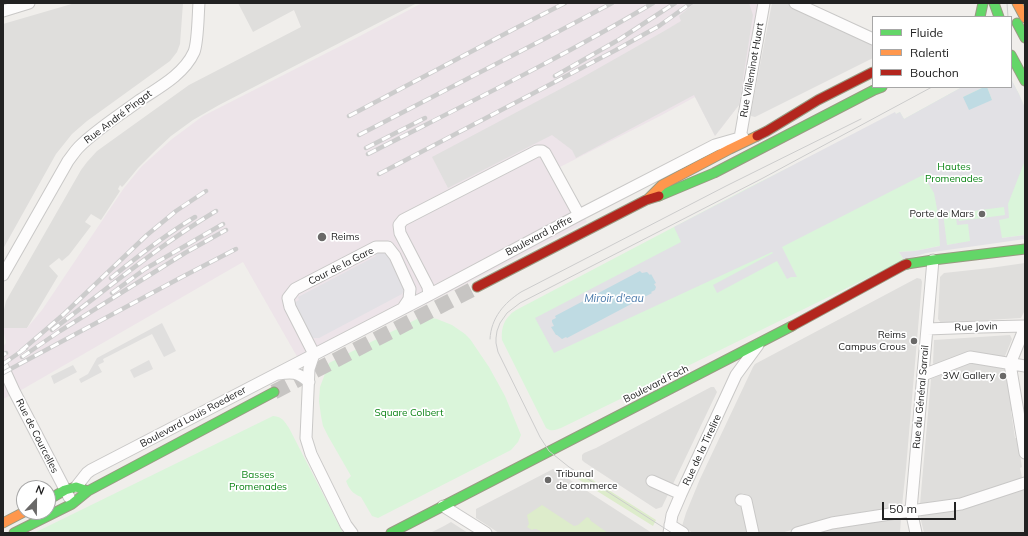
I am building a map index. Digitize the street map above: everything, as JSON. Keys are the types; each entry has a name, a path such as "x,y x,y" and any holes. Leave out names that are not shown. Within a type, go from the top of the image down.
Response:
{"main road":[{"path":"980,16 983,3"},
{"path":"994,3 999,16"},
{"path":"1017,3 1025,18"},
{"path":"1018,23 1025,38"},
{"path":"1012,56 1025,81"},
{"name":"Boulevard Joffre","path":"646,200 662,185 766,131 818,100 872,73"},
{"name":"Boulevard Joffre","path":"477,287 646,200 664,196 714,173 879,88"},
{"name":"Boulevard Foch","path":"391,533 758,344 904,265 1025,249"},
{"name":"Boulevard Louis Roederer","path":"14,533 72,504 88,491 274,392"},
{"path":"71,489 88,491"},
{"name":"Boulevard Louis Roederer","path":"56,496 71,489"},
{"path":"3,523 16,516"}],"street":[{"path":"3,11 30,3"},
{"name":"Rue André Pingat","path":"3,275 68,161 78,148 90,136 183,69 194,50 199,3"},
{"name":"Rue Villeminot Huart","path":"740,138 764,3"},
{"path":"796,3 872,39"},
{"path":"579,215 715,145 766,131"},
{"name":"Boulevard Joffre","path":"403,308 428,295 579,215 545,153 542,151 537,151 403,220 399,225 400,233 428,287 428,295"},
{"name":"Cour de la Gare","path":"314,354 290,307 288,298 295,289 376,248 388,247 395,256 410,289 409,299 403,308"},
{"name":"Rue du Général Sarrail","path":"916,533 911,510 933,260"},
{"path":"352,533 346,525 316,465 306,438 309,369 314,354 403,308"},
{"path":"1025,327 1010,364 1025,453"},
{"name":"Rue Jovin","path":"927,329 1025,327"},
{"name":"Rue de la Tirelire","path":"669,529 672,515 681,494 736,375 758,344"},
{"name":"Boulevard Louis Roederer","path":"71,489 87,473 314,354"},
{"path":"923,375 970,357 1025,366"},
{"path":"730,358 736,375"},
{"name":"Rue de Courcelles","path":"3,367 14,391 71,489 72,504"},
{"path":"275,374 289,373 301,375 309,382"},
{"path":"652,481 681,494"},
{"path":"797,533 832,523 911,510 961,504 1025,483"},
{"path":"741,500 746,501 753,533"},
{"path":"442,506 486,533"},
{"path":"669,529 683,533"}],"shaded area":[{"path":"75,3 183,3 180,44 177,52 170,61 87,121 72,134 56,154 3,249 3,24"},
{"path":"238,3 417,3 219,105 193,120 171,136 138,168 122,187 120,185 118,189 120,191 101,220 91,214 85,222 91,226 69,255 62,261 59,258 49,266 58,276 27,328 3,328 3,314 6,301 81,170 97,151 189,85 301,27 294,10 253,32"},
{"path":"422,3 758,3 739,105 715,136 695,97 558,168 587,222 303,367 243,262 23,389 3,399 3,346 6,343 3,328 27,328 42,310 124,188 142,166 172,139 203,116"},
{"path":"695,3 749,3 753,15 739,105 715,136 694,95 576,158 572,150 552,135 448,188 432,157 583,77 666,30 681,21 679,16"},
{"path":"772,3 787,3 872,44 872,58 755,117 751,116"},
{"path":"1012,81 1025,108 1025,163 1008,204 1009,218 999,220 1002,238 1025,235 1025,239 926,253 904,260 899,252 915,251 940,246 938,214 934,193 923,175 782,247 797,277 787,279 777,261 717,293 713,285 773,253 772,252 554,353 535,318 681,242 674,227 895,112 896,114 900,112 904,119 960,88 982,88 963,97 992,100 987,88 1012,88","holes":["1004,207 1005,215 959,221 958,213","955,211 957,225 968,224 970,241 947,245 943,213"]},
{"path":"379,250 388,255 392,261 404,289 402,294 319,338 313,338 294,303 299,300 298,297 376,256 374,253"},
{"path":"1025,263 1025,310 1021,318 941,323 938,319 940,277 944,273"},
{"path":"917,278 921,279 922,282 906,468 901,508 865,512 827,520 781,533 693,533 682,526 700,479 755,364"},
{"path":"162,323 176,351 164,357 152,334 103,359 104,362 98,365 102,372 81,383 79,379 88,374 97,358"},
{"path":"1010,335 1012,339 1005,356 1000,358 943,362 934,365 933,363 934,340"},
{"path":"149,360 153,369 134,378 130,370"},
{"path":"972,361 1002,365 1005,369 1013,411 1011,411 1015,438 1017,438 1022,467 1020,468 1022,477 1020,480 954,500 922,505 920,504 931,379"},
{"path":"73,365 77,372 54,384 51,376"},
{"path":"711,387 714,387 717,392 662,507 656,509 582,460 582,455 584,453"},
{"path":"553,469 652,533 499,533 476,518 476,509"},
{"path":"1021,489 1025,491 1025,533 924,533 920,516 922,514"},
{"path":"901,518 900,533 811,533 830,527"},
{"path":"451,522 468,533 430,533 444,526"}],"green space":[{"name":"Hautes Promenades","path":"1012,81 1025,108 1025,235 899,252 904,260 561,428 552,430 546,428 502,340 504,323 513,312 748,188 900,112 904,119 960,88 1012,88"},
{"name":"Square Colbert","path":"427,317 452,325 470,339 489,367 505,396 521,435 518,442 511,450 378,518 372,516 361,497 354,493 347,484 346,481 351,476 323,426 319,401 320,387 329,363 419,318"},
{"name":"Basses Promenades","path":"273,416 281,418 289,428 343,533 34,533"},
{"path":"577,470 656,520 653,526 573,476"},
{"path":"542,505 574,526 578,525 587,517 608,533 541,533 536,529 532,530 527,527 529,524 527,515"}],"water":[{"path":"982,88 987,88 992,100 969,110 963,97"},
{"name":"Miroir d'eau","path":"640,271 642,273 647,272 650,275 651,274 656,283 654,284 656,287 655,290 651,292 652,293 567,338 562,339 556,335 551,327 554,326 552,320 556,318 555,316"}],"tunnel":[{"path":"274,392 477,287"}],"tram line":[{"path":"1007,3 1008,16"},
{"path":"672,533 569,467 549,451 540,437 498,352 496,338 500,323 507,313 520,303 763,178 930,88"},
{"path":"490,339 491,331 496,318 504,306 521,292 726,186 861,119"}],"railway":[{"path":"349,116 565,3"},
{"path":"359,135 612,3"},
{"path":"368,154 548,62 653,3"},
{"path":"555,76 620,39 675,3"},
{"path":"379,174 616,50 659,26 691,3"},
{"path":"366,148 425,118"},
{"path":"21,351 64,314 147,235 176,211 206,191"},
{"path":"52,330 153,253 216,211"},
{"path":"111,278 152,246 195,217"},
{"path":"112,293 145,269 223,224"},
{"path":"22,357 60,331 185,253 226,230"},
{"path":"3,373 236,249"},
{"path":"3,364 26,348"}],"traffic: fast":[{"path":"980,16 983,3"},
{"path":"994,3 999,16"},
{"path":"1017,23 1025,38"},
{"path":"1012,57 1025,81"},
{"path":"659,196 714,173 879,88"},
{"path":"907,264 1025,249"},
{"path":"391,533 792,326"},
{"path":"14,533 72,504 88,491 274,392"},
{"path":"56,495 65,490 76,487 88,491"}],"traffic: slow":[{"path":"1017,3 1025,18"},
{"path":"648,199 662,185 757,136"},
{"path":"3,523 16,516"}],"traffic: jam":[{"path":"757,136 818,100 872,73"},
{"path":"477,287 646,200 659,196"},
{"path":"792,326 907,264"}],"place":[{"name":"Porte de Mars","path":"982,214"},
{"name":"Reims","path":"322,237"},
{"name":"Reims Campus Crous","path":"914,341"},
{"name":"3W Gallery","path":"1003,376"},
{"name":"Tribunal de commerce","path":"548,480"}]}
